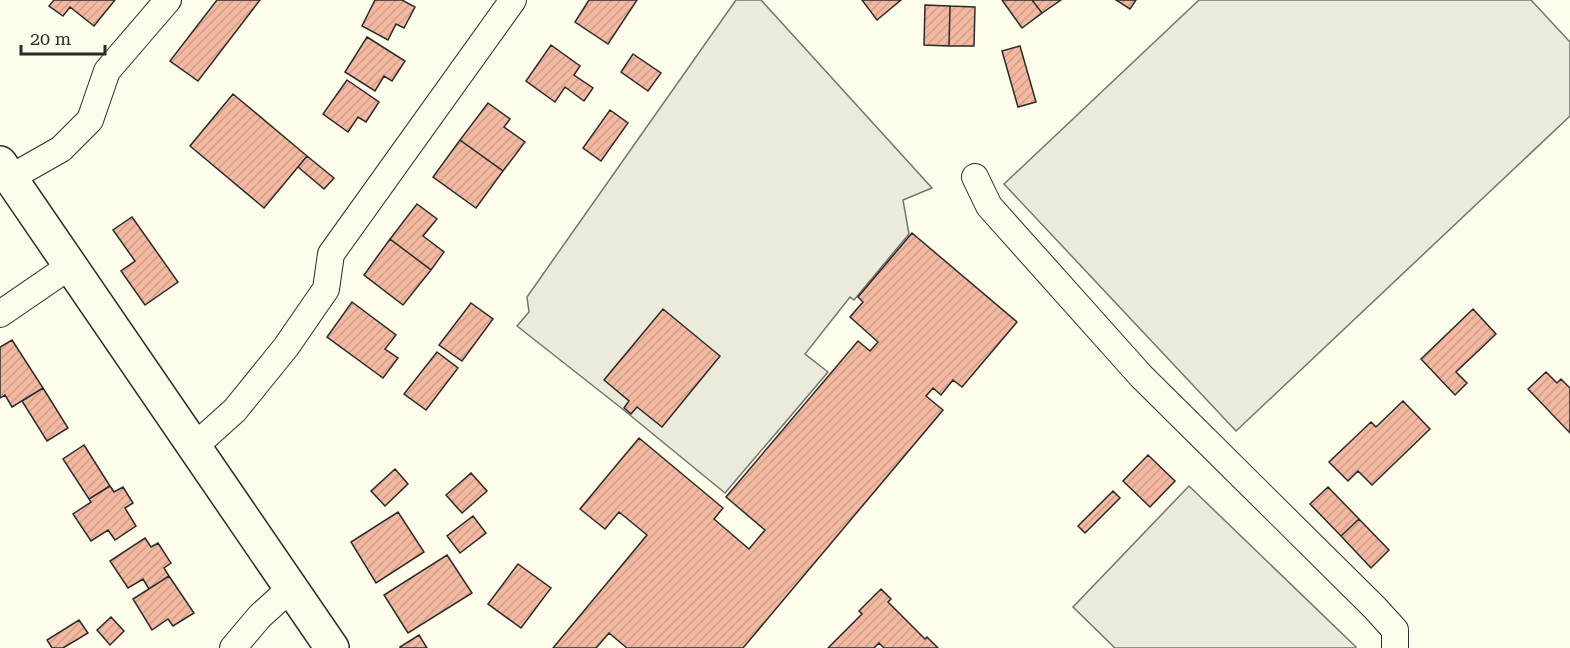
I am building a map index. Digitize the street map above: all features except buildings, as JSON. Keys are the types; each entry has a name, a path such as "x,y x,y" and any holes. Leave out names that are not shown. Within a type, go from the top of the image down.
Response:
{"main road":[{"path":"5,171 332,648"}],"street":[{"path":"5,171 61,148 90,120 107,71 168,0"},
{"path":"194,447 235,410 286,347 326,289 331,254 513,0"},
{"path":"975,177 989,206 1141,376 1395,630 1395,648"},
{"path":"0,314 70,266"},
{"path":"233,648 260,616 291,588"}],"shaded area":[{"path":"736,0 761,0 932,188 903,200 909,234 854,300 850,297 805,354 828,372 725,493 517,326 529,312 527,297"},
{"path":"1199,0 1531,0 1570,42 1570,116 1236,431 1004,184"},
{"path":"1189,486 1356,647 1115,648 1073,607"}]}
